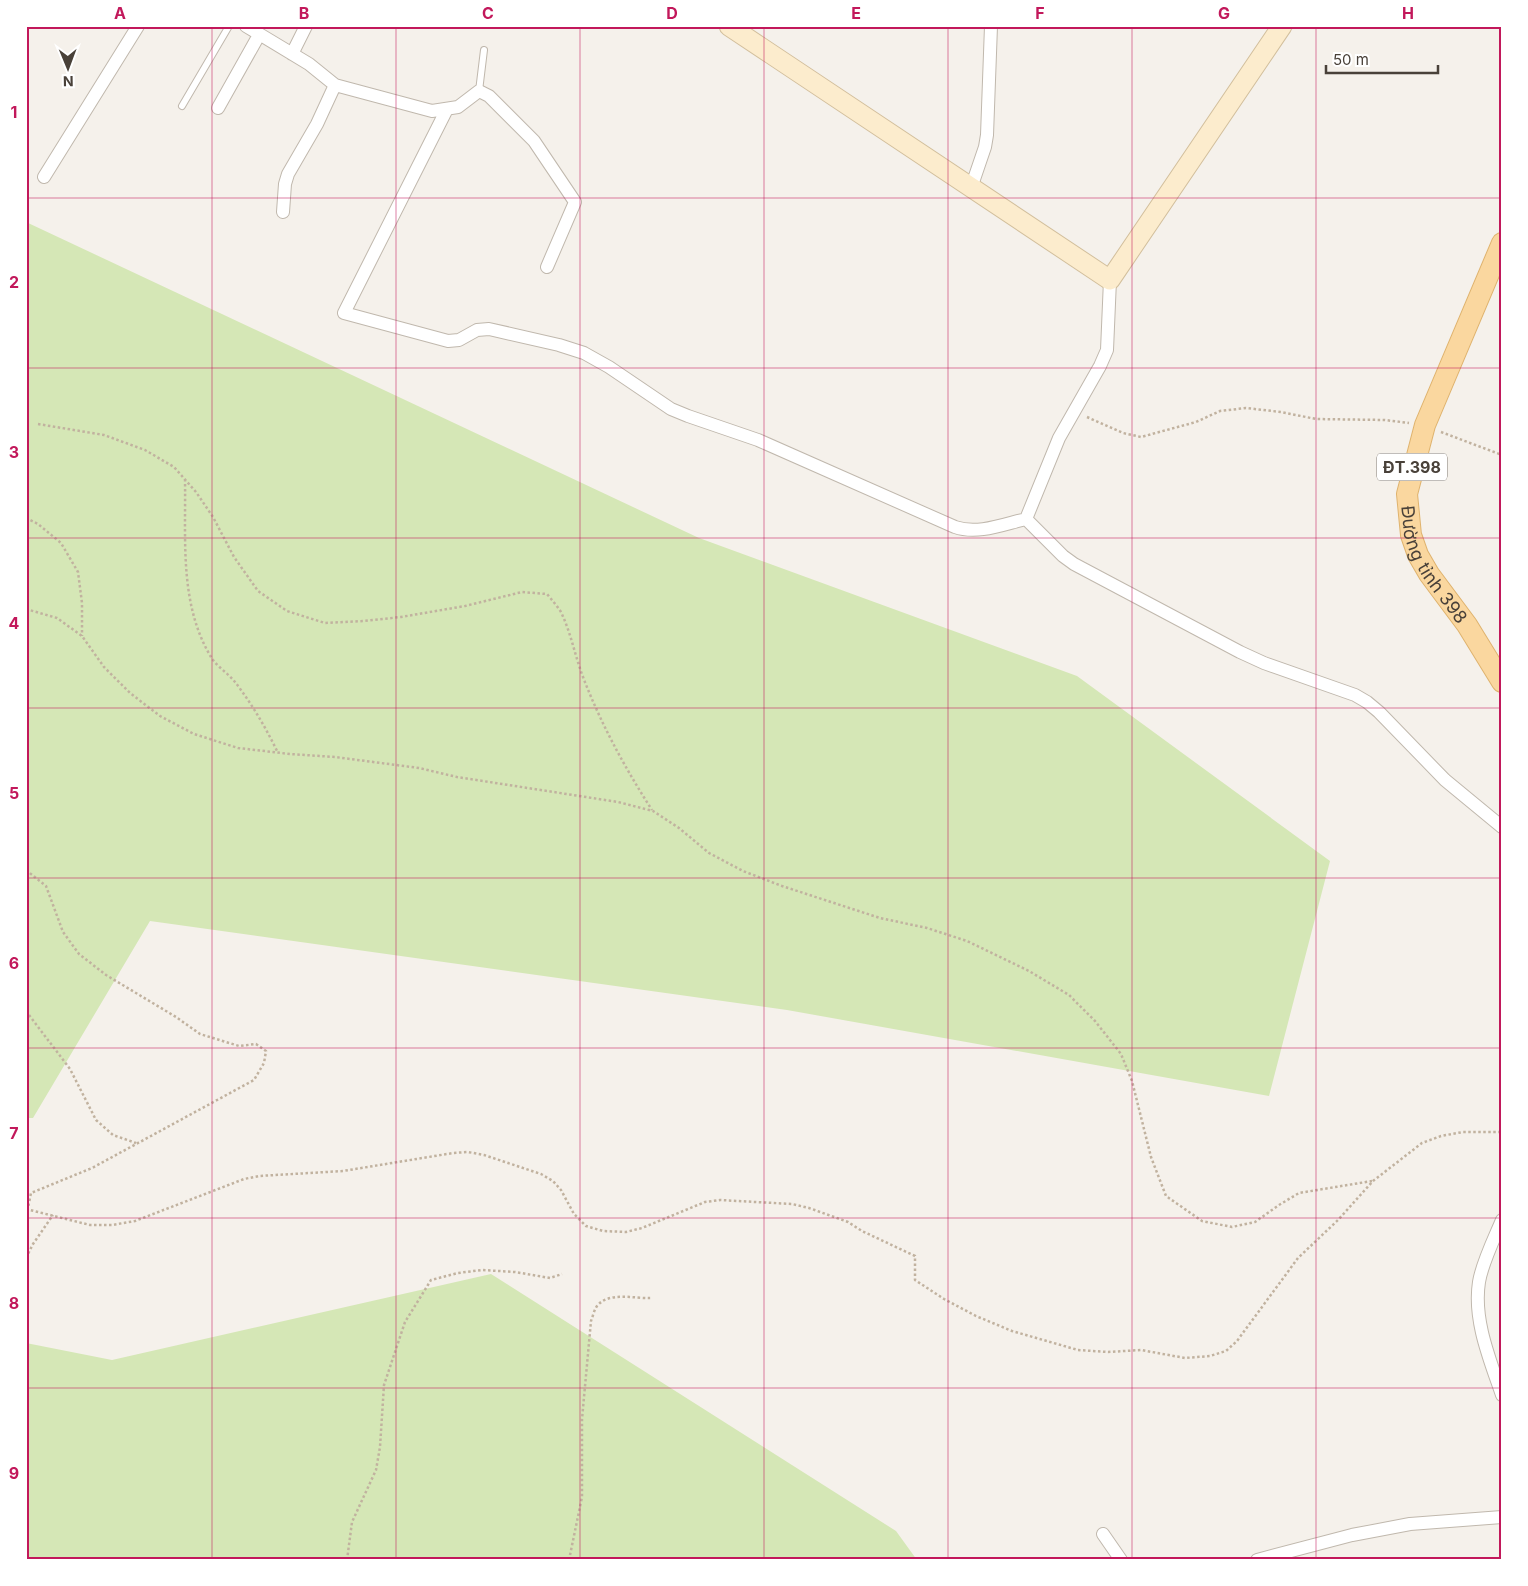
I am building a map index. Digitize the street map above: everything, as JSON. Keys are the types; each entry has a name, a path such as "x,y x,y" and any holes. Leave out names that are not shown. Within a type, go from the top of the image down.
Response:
{"main road":[{"name":"Đường tỉnh 398","path":"1502,243 1424,425 1407,494 1411,534 1418,555 1502,682"}],"street":[{"path":"44,177 138,26"},
{"path":"246,26 309,64 335,85 432,111 458,107 479,91 489,96 534,141 576,202 548,267"},
{"path":"292,54 306,26"},
{"path":"729,26 1110,280"},
{"path":"971,188 985,147 987,135 991,26"},
{"path":"1026,519 1059,438 1100,366 1107,350 1110,280 1282,26"},
{"path":"218,108 259,35"},
{"path":"283,212 285,184 288,174 317,124 335,85"},
{"path":"447,109 344,313 448,341 459,340 477,330 489,329 559,345 584,353 609,367 671,408 688,416 758,440 955,527 966,531 980,530 1026,519"},
{"path":"1026,519 1063,556 1083,568 1240,652 1367,702 1445,780 1502,827"},
{"path":"1502,1220 1480,1276 1479,1314 1492,1372 1502,1395"},
{"path":"1257,1560 1352,1535 1410,1524 1502,1517"},
{"path":"1103,1534 1120,1560"}],"lane":[{"path":"182,106 229,26"},
{"path":"479,91 484,50"}],"path":[{"path":"1074,411 1124,433 1141,437 1196,422 1220,411 1246,408 1281,412 1316,420 1386,420 1424,425 1502,455"},
{"path":"38,424 104,435 145,450 174,467 196,492 213,517 234,556 258,592 287,611 325,623 401,617 465,606 522,592 547,594 560,611 564,620 583,677 612,743 632,780 653,811"},
{"path":"185,479 188,587 190,605 198,631 212,659 234,681 263,724 278,753"},
{"path":"26,518 38,524 61,543 78,572 82,603 82,636"},
{"path":"26,609 57,618 82,636 110,673 130,693 160,716 194,734 238,748 336,757 419,768 457,777 618,802 653,811 679,828 709,853 743,871 782,886 880,918 927,928 967,941 1030,971 1069,995 1095,1020 1121,1054 1132,1081 1150,1157 1166,1196 1202,1221 1232,1227 1255,1222 1299,1193 1373,1181"},
{"path":"26,870 46,886 63,932 79,954 106,975 176,1017 200,1034 240,1046 256,1044 266,1051 264,1063 254,1080 136,1142 92,1168 31,1193 27,1209 90,1225 112,1225 135,1221 244,1179 259,1176 334,1172 468,1152 484,1155 541,1174 553,1181 574,1214 586,1226 602,1231 626,1232 642,1228 705,1202 720,1200 792,1204 809,1208 848,1222 862,1231 915,1256 915,1280 952,1304 1012,1331 1078,1350 1099,1352 1141,1350 1185,1358 1210,1356 1226,1351 1237,1341 1298,1258 1338,1220 1373,1181 1422,1144 1441,1136 1463,1132 1502,1132"},
{"path":"26,1011 70,1069 96,1120 113,1135 136,1142"},
{"path":"26,1258 33,1244 53,1215"},
{"path":"347,1560 352,1522 376,1470 380,1447 384,1385 405,1322 431,1280 458,1272 482,1270 515,1272 550,1278 562,1274"},
{"path":"569,1560 582,1497 582,1419 591,1321 596,1307 605,1299 624,1297 652,1298"}],"green space":[{"path":"26,222 699,538 1077,676 1330,861 1269,1096 787,1010 150,921 33,1118 26,1118"},
{"path":"491,1274 896,1531 917,1560 26,1560 26,1343 112,1360"}]}
